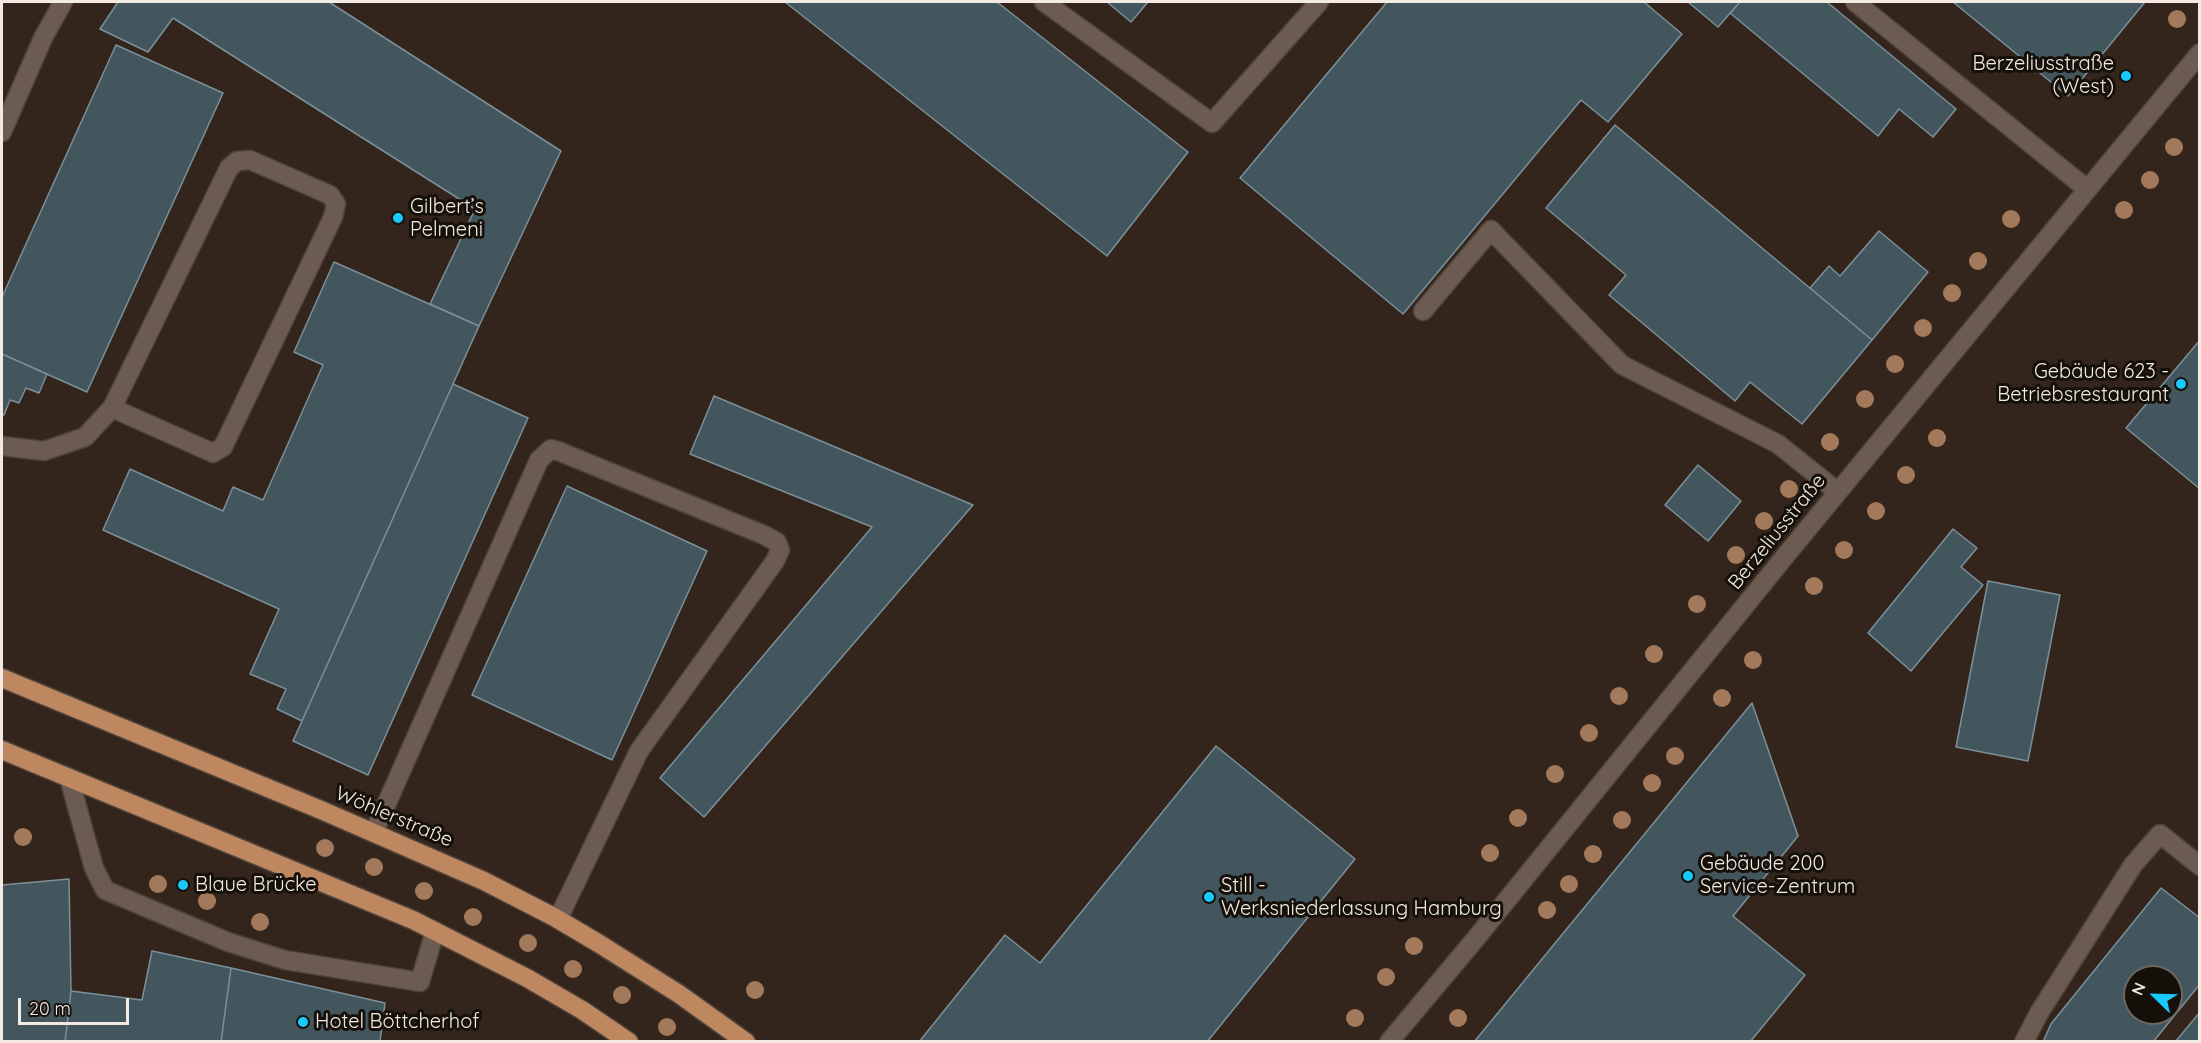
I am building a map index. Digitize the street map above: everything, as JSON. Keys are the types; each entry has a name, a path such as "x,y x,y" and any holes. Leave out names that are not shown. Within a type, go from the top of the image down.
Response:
{"main road":[{"name":"Wöhlerstraße","path":"2,678 374,832 484,881 558,919 679,994 746,1041"},
{"path":"2,750 435,931 527,978 629,1041"}],"street":[{"path":"2,132 43,38 63,2"},
{"path":"1044,2 1212,123 1319,2"},
{"path":"1856,2 2087,189"},
{"name":"Berzeliusstraße","path":"1389,1041 1477,937 1838,492 2199,53"},
{"path":"2,446 44,451 85,437 112,408 229,168 237,161 250,160 330,195 336,204 333,217 223,447 213,453 112,408"},
{"path":"1423,311 1491,230 1622,365 1778,444 1838,492"},
{"path":"374,832 539,460 546,453 551,450 558,451 777,542 780,550 775,561 639,752 558,919"},
{"path":"69,778 94,868 105,890 228,942 285,960 420,982 435,931"},
{"path":"2025,1041 2039,1013 2133,865 2160,834 2199,866"}],"building":[{"path":"118,2 329,2 561,151 479,326 430,304 475,209 173,18 148,52 100,29"},
{"path":"785,2 997,2 1188,152 1107,256"},
{"path":"1107,2 1148,2 1131,22"},
{"path":"1387,2 1644,2 1682,34 1608,122 1581,100 1403,314 1240,178"},
{"path":"1688,2 1740,2 1718,27"},
{"path":"1740,2 1827,2 1956,109 1933,137 1899,109 1878,136 1730,13"},
{"path":"1953,2 2145,2 2068,96"},
{"path":"116,45 223,93 87,392 2,354 2,297"},
{"path":"1615,125 1872,340 1802,424 1750,382 1735,401 1609,295 1626,275 1546,208"},
{"path":"1879,231 1928,272 1872,340 1810,288 1829,266 1840,276"},
{"path":"334,262 479,326 302,721 277,709 286,689 250,674 279,609 103,530 130,469 223,511 233,487 263,500 323,365 294,352"},
{"name":"Gebäude 623 - Betriebsrestaurant","path":"2200,340 2200,489 2126,428"},
{"path":"2,354 47,374 39,393 26,388 19,403 10,400 4,415 2,414"},
{"path":"453,384 528,418 368,775 293,741"},
{"path":"714,396 973,505 704,817 660,778 872,527 690,454"},
{"path":"1698,465 1741,501 1708,541 1665,505"},
{"path":"567,486 707,551 612,760 472,695"},
{"path":"1953,529 1977,548 1961,567 1983,585 1911,671 1868,633"},
{"path":"1988,581 2060,595 2028,761 1956,747"},
{"name":"Gebäude 200 Service-Zentrum","path":"1752,703 1798,836 1733,916 1805,975 1750,1042 1474,1042"},
{"name":"Still - Werksniederlassung Hamburg","path":"1216,746 1355,859 1207,1042 919,1042 1005,935 1040,963"},
{"path":"69,879 71,991 65,1042 2,1042 2,885"},
{"path":"2161,888 2200,918 2200,984 2183,1005 2183,965 2123,965 2123,1025 2167,1025 2153,1042 2043,1042 2051,1024"},
{"path":"152,951 231,968 221,1042 65,1042 71,991 142,1000"},
{"name":"Hotel Böttcherhof","path":"231,968 385,1003 380,1042 221,1042"},
{"path":"2200,1012 2200,1042 2177,1042 2176,1041"}],"place":[{"name":"Berzeliusstraße (West)","path":"2126,76"},
{"name":"Gilbert’s Pelmeni","path":"398,218"},
{"name":"Gebäude 623 - Betriebsrestaurant","path":"2181,384"},
{"name":"Gebäude 200 Service-Zentrum","path":"1688,876"},
{"name":"Blaue Brücke","path":"183,885"},
{"name":"Still - Werksniederlassung Hamburg","path":"1209,897"},
{"name":"Hotel Böttcherhof","path":"303,1022"}]}
